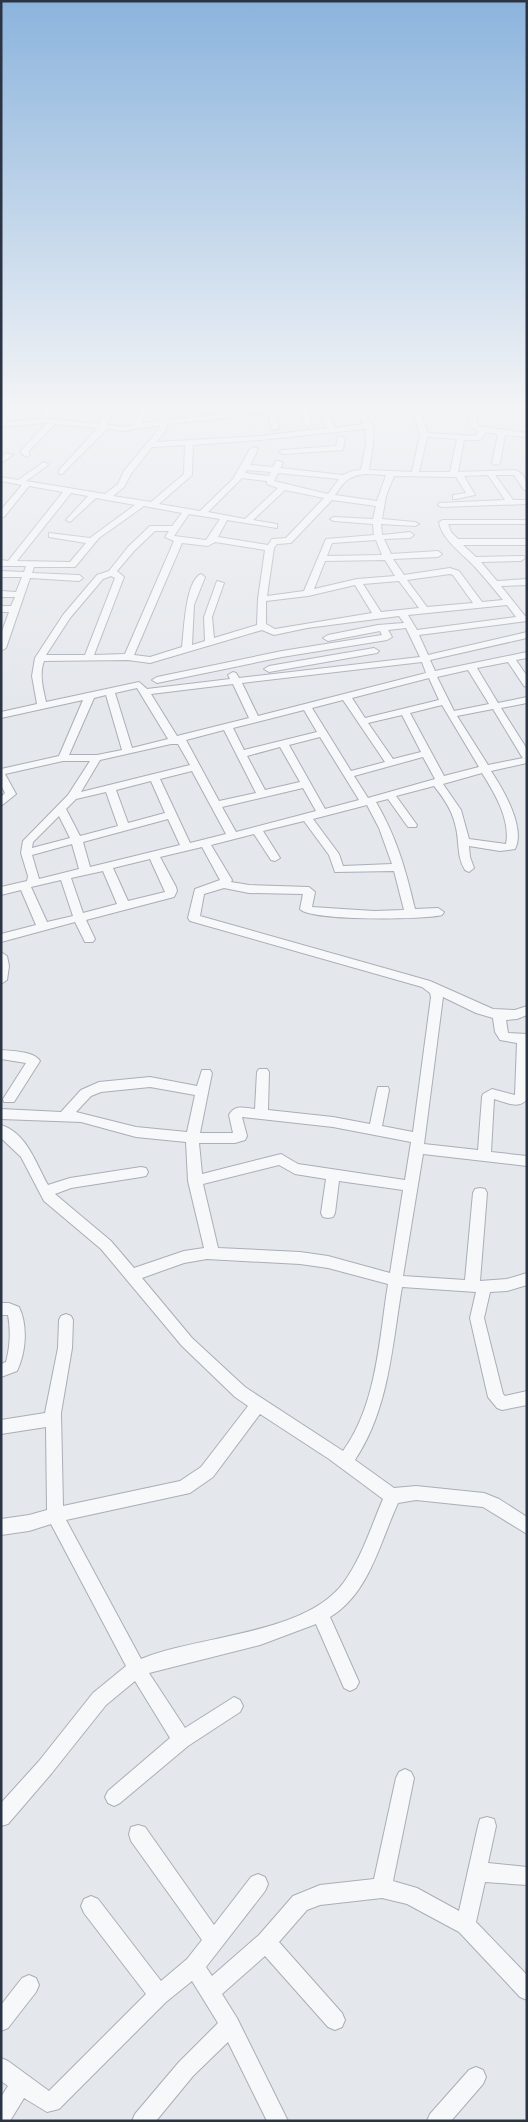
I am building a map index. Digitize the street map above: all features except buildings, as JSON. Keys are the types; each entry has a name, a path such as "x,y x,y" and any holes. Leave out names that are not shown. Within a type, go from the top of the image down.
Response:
{"street":[{"path":"1,515 9,504"},
{"path":"6,563 57,504"},
{"path":"70,520 85,504"},
{"path":"6,563 70,565 91,541 140,504"},
{"path":"154,504 274,526"},
{"path":"202,513 211,504"},
{"path":"247,521 264,504"},
{"path":"262,626 262,599 270,548 275,541 288,541 323,504"},
{"path":"380,504 378,537 401,578 425,611"},
{"path":"476,504 442,505 445,532 474,560 525,618"},
{"path":"188,510 168,537 204,543 213,539 270,548"},
{"path":"213,539 225,517"},
{"path":"334,519 415,524"},
{"path":"444,522 527,522"},
{"path":"112,574 126,555 153,528 174,529"},
{"path":"52,535 91,541"},
{"path":"308,593 329,540 410,535"},
{"path":"128,657 179,540"},
{"path":"456,542 527,542"},
{"path":"322,558 438,554"},
{"path":"474,560 521,558"},
{"path":"1,648 31,564"},
{"path":"262,599 308,593 357,582 445,571 455,572 480,606"},
{"path":"1,574 79,578"},
{"path":"42,706 36,675 36,666 40,658 54,634 78,603 102,576 112,574 120,577 88,658"},
{"path":"187,650 190,606 201,577"},
{"path":"357,582 378,615"},
{"path":"496,584 527,582"},
{"path":"210,643 208,617 220,583"},
{"path":"1,594 20,594"},
{"path":"40,658 128,657 150,660 262,626 274,632 333,620 509,602"},
{"path":"1,609 15,609"},
{"path":"402,613 412,629 444,702 500,794 503,806 509,816 512,845 506,849 464,842"},
{"path":"1,715 90,696 111,699 142,688 156,680 260,659 387,637 383,628 412,629 525,618"},
{"path":"271,673 346,668 424,659 527,635"},
{"path":"142,688 236,683 340,656 374,650"},
{"path":"3,772 63,758 97,758 178,741 307,706 527,655"},
{"path":"340,656 346,668"},
{"path":"510,658 527,684"},
{"path":"260,659 271,673"},
{"path":"150,660 156,680"},
{"path":"228,665 255,720"},
{"path":"1,892 367,802 527,758 470,667"},
{"path":"142,688 196,767 232,835"},
{"path":"63,758 90,696"},
{"path":"346,697 390,762"},
{"path":"111,699 128,752"},
{"path":"453,714 527,700"},
{"path":"363,721 444,702"},
{"path":"307,706 348,775 392,843 400,868 410,914"},
{"path":"405,712 427,753 439,781 458,813 464,842 463,856 469,868"},
{"path":"228,727 262,794"},
{"path":"242,754 323,733"},
{"path":"283,744 322,812"},
{"path":"348,775 427,753"},
{"path":"28,885 34,876 26,853 28,841 72,797 97,758"},
{"path":"1,760 11,794 1,803"},
{"path":"72,797 196,767"},
{"path":"154,778 186,847"},
{"path":"218,806 305,784"},
{"path":"110,788 124,828"},
{"path":"390,795 412,825"},
{"path":"61,809 77,841 85,870"},
{"path":"26,853 171,815"},
{"path":"306,817 334,854 339,870 400,868"},
{"path":"256,829 275,858"},
{"path":"205,843 226,878 224,884"},
{"path":"1,938 167,895 172,891 153,854"},
{"path":"106,866 124,906"},
{"path":"65,876 79,918 89,939"},
{"path":"438,912 374,915 310,912 306,909 309,892 305,890 249,889 224,884 201,890 193,915 194,918 434,988 499,1016 514,1016 527,1010"},
{"path":"28,885 43,927"},
{"path":"1,956 3,966 1,980"},
{"path":"345,1462 356,1447 374,1408 397,1281 418,1143 437,997 434,988"},
{"path":"484,1156 488,1097 492,1094 518,1101 522,1098 525,1038 507,1038 502,1035 499,1016"},
{"path":"1,1054 34,1061 9,1099"},
{"path":"206,1072 192,1138 195,1181 212,1253"},
{"path":"262,1114 263,1072"},
{"path":"64,1117 86,1093 99,1087 150,1082 202,1092"},
{"path":"375,1130 383,1090"},
{"path":"1,1114 81,1117 136,1132 192,1138 238,1138 240,1134 235,1112 262,1114 320,1120 375,1130 418,1143 527,1162"},
{"path":"1,1130 19,1145 26,1154 45,1192 63,1210 106,1245 187,1342 240,1392 393,1496 416,1493 484,1500 527,1526"},
{"path":"195,1181 281,1159 295,1169 411,1186"},
{"path":"45,1192 70,1183 142,1172"},
{"path":"328,1213 332,1174"},
{"path":"480,1193 477,1318 496,1397 502,1402 527,1398"},
{"path":"132,1275 184,1257 212,1253 328,1262 397,1281 478,1286 507,1285 527,1279"},
{"path":"1,1309 14,1311 17,1335 13,1365 8,1370 1,1371"},
{"path":"66,1320 65,1348 56,1392 53,1419 55,1515 137,1669 182,1740"},
{"path":"1,1528 184,1488 207,1472 258,1405"},
{"path":"1,1427 53,1419"},
{"path":"1,1817 31,1784 95,1703 118,1681 137,1669 165,1659 210,1650 270,1632 319,1613 343,1597 354,1581 393,1496"},
{"path":"319,1613 350,1682"},
{"path":"114,1797 182,1740 234,1706"},
{"path":"382,1888 405,1778"},
{"path":"466,1926 487,1826"},
{"path":"138,1834 214,1941"},
{"path":"477,1872 527,1876"},
{"path":"1,2068 47,2102 52,2102 160,1995 194,1966 258,1884"},
{"path":"210,1991 266,1942 300,1903 320,1896 382,1888 410,1895 440,1909 466,1926 527,1990"},
{"path":"91,1906 160,1995"},
{"path":"266,1942 334,2020"},
{"path":"194,1966 230,2025 278,2121"},
{"path":"1,2021 29,1985"},
{"path":"142,2121 186,2069 230,2025"},
{"path":"437,2121 476,2077"},
{"path":"1,2117 21,2083"}]}
